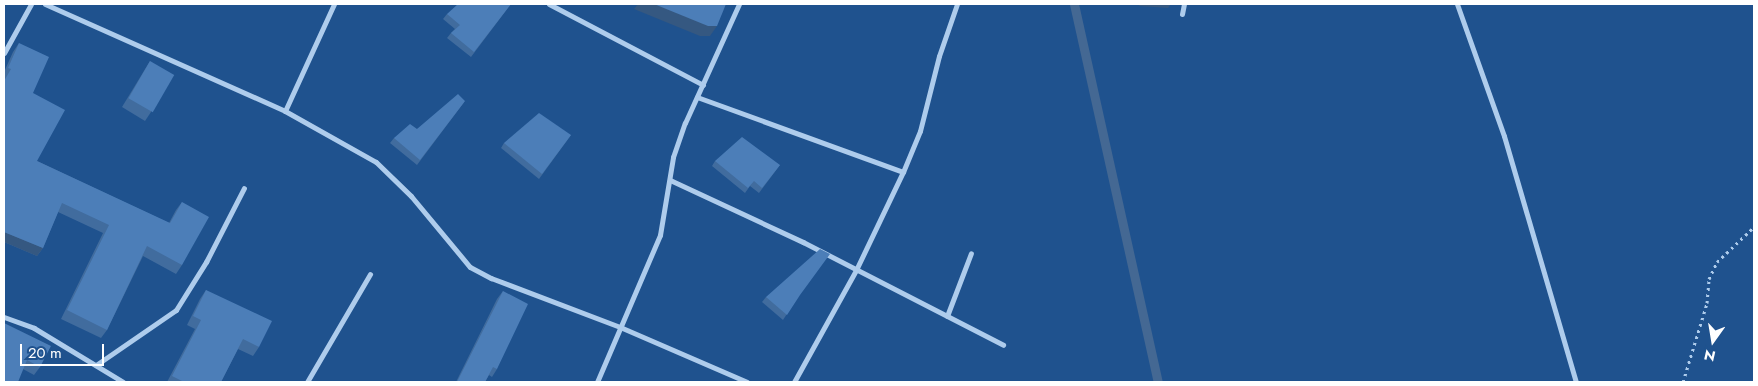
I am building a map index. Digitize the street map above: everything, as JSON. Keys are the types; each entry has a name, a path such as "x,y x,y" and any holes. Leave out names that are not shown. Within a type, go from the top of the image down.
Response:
{"street":[{"path":"4,54 31,4"},
{"path":"45,4 285,111 376,162 411,196 470,267 490,278 620,327 747,382"},
{"path":"285,111 334,4"},
{"path":"549,4 703,85"},
{"path":"597,382 660,235 673,157 697,97 740,4"},
{"path":"794,382 856,270 903,172 920,131 939,56 957,4"},
{"path":"1182,14 1184,4"},
{"path":"1457,4 1504,136 1576,382"},
{"path":"697,97 903,172"},
{"path":"670,180 1003,344"},
{"path":"96,366 176,310 206,262 244,188"},
{"path":"947,316 970,253"},
{"path":"307,382 370,274"},
{"path":"4,317 34,328 123,382"}],"path":[{"path":"1683,382 1707,303 1709,279 1718,262 1754,228"}],"building":[{"path":"458,4 511,4 474,52 451,33 460,25 447,14"},
{"path":"654,4 726,4 717,26 708,26"},
{"path":"19,43 49,57 33,93 65,110 37,161 170,223 182,202 209,217 182,265 147,246 107,330 67,310 109,225 62,203 43,248 4,232 4,81 11,69 8,68"},
{"path":"150,61 174,75 153,112 128,98"},
{"path":"458,94 465,101 420,160 394,138 410,124 417,129"},
{"path":"539,113 571,135 542,174 504,143"},
{"path":"742,137 780,165 762,188 754,181 748,188 715,161"},
{"path":"820,249 830,254 787,315 766,297"},
{"path":"206,290 272,321 259,347 243,339 221,382 184,382 172,376 201,320 193,316"},
{"path":"503,291 528,304 497,369 493,367 485,382 457,382"},
{"path":"4,323 51,346 40,367 27,360 18,382 4,382"}],"waterway":[{"path":"1074,4 1158,382"}]}
